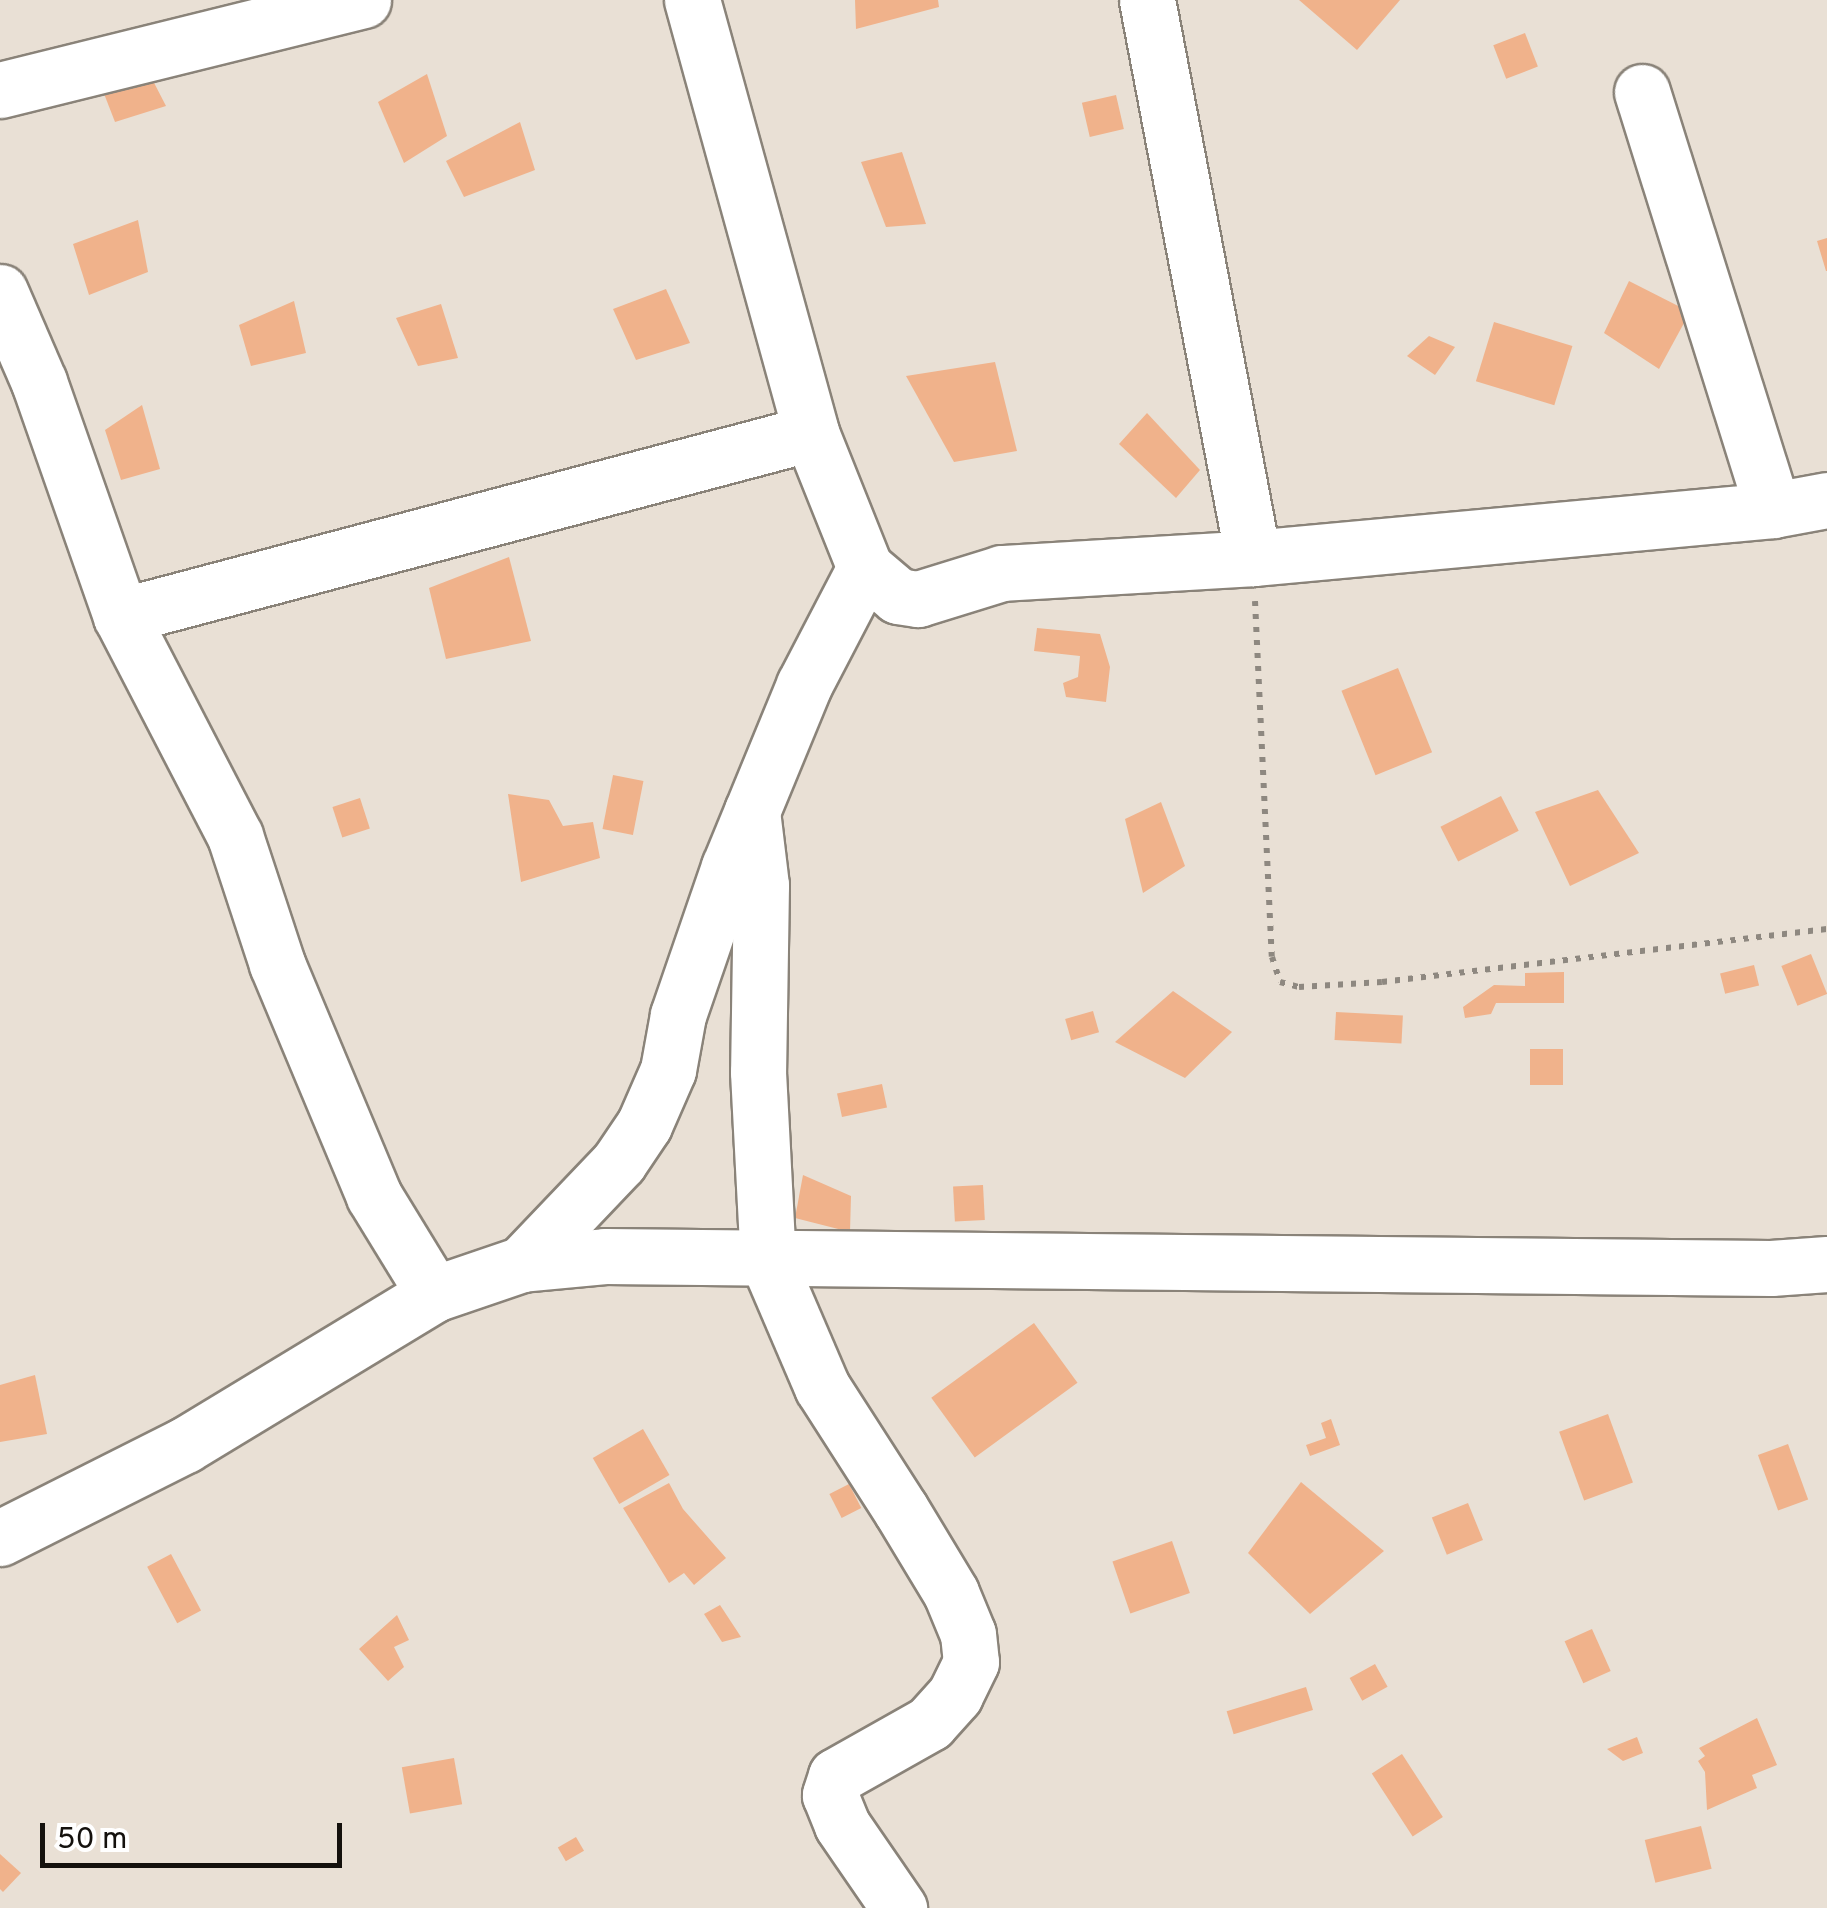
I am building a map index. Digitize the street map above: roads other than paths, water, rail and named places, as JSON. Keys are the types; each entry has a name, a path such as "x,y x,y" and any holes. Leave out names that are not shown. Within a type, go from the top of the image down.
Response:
{"street":[{"path":"0,90 363,0"},
{"path":"692,0 810,433 865,568 898,596 918,598 1002,573 1253,558 1773,510 1827,500"},
{"path":"1147,0 1253,558"},
{"path":"1642,92 1773,510"},
{"path":"0,292 38,382 120,616 235,836 278,964 374,1196 434,1294"},
{"path":"120,616 810,433"},
{"path":"522,1264 619,1162 644,1126 668,1070 678,1015 752,811 804,684 865,568"},
{"path":"752,811 761,885 758,1072 768,1261 822,1387 902,1510 951,1593 968,1634 970,1662 955,1695 930,1724 836,1776 830,1795 842,1824 899,1908"},
{"path":"0,1538 185,1445 434,1294 522,1264 605,1256 768,1261 1751,1268 1827,1264"}]}
